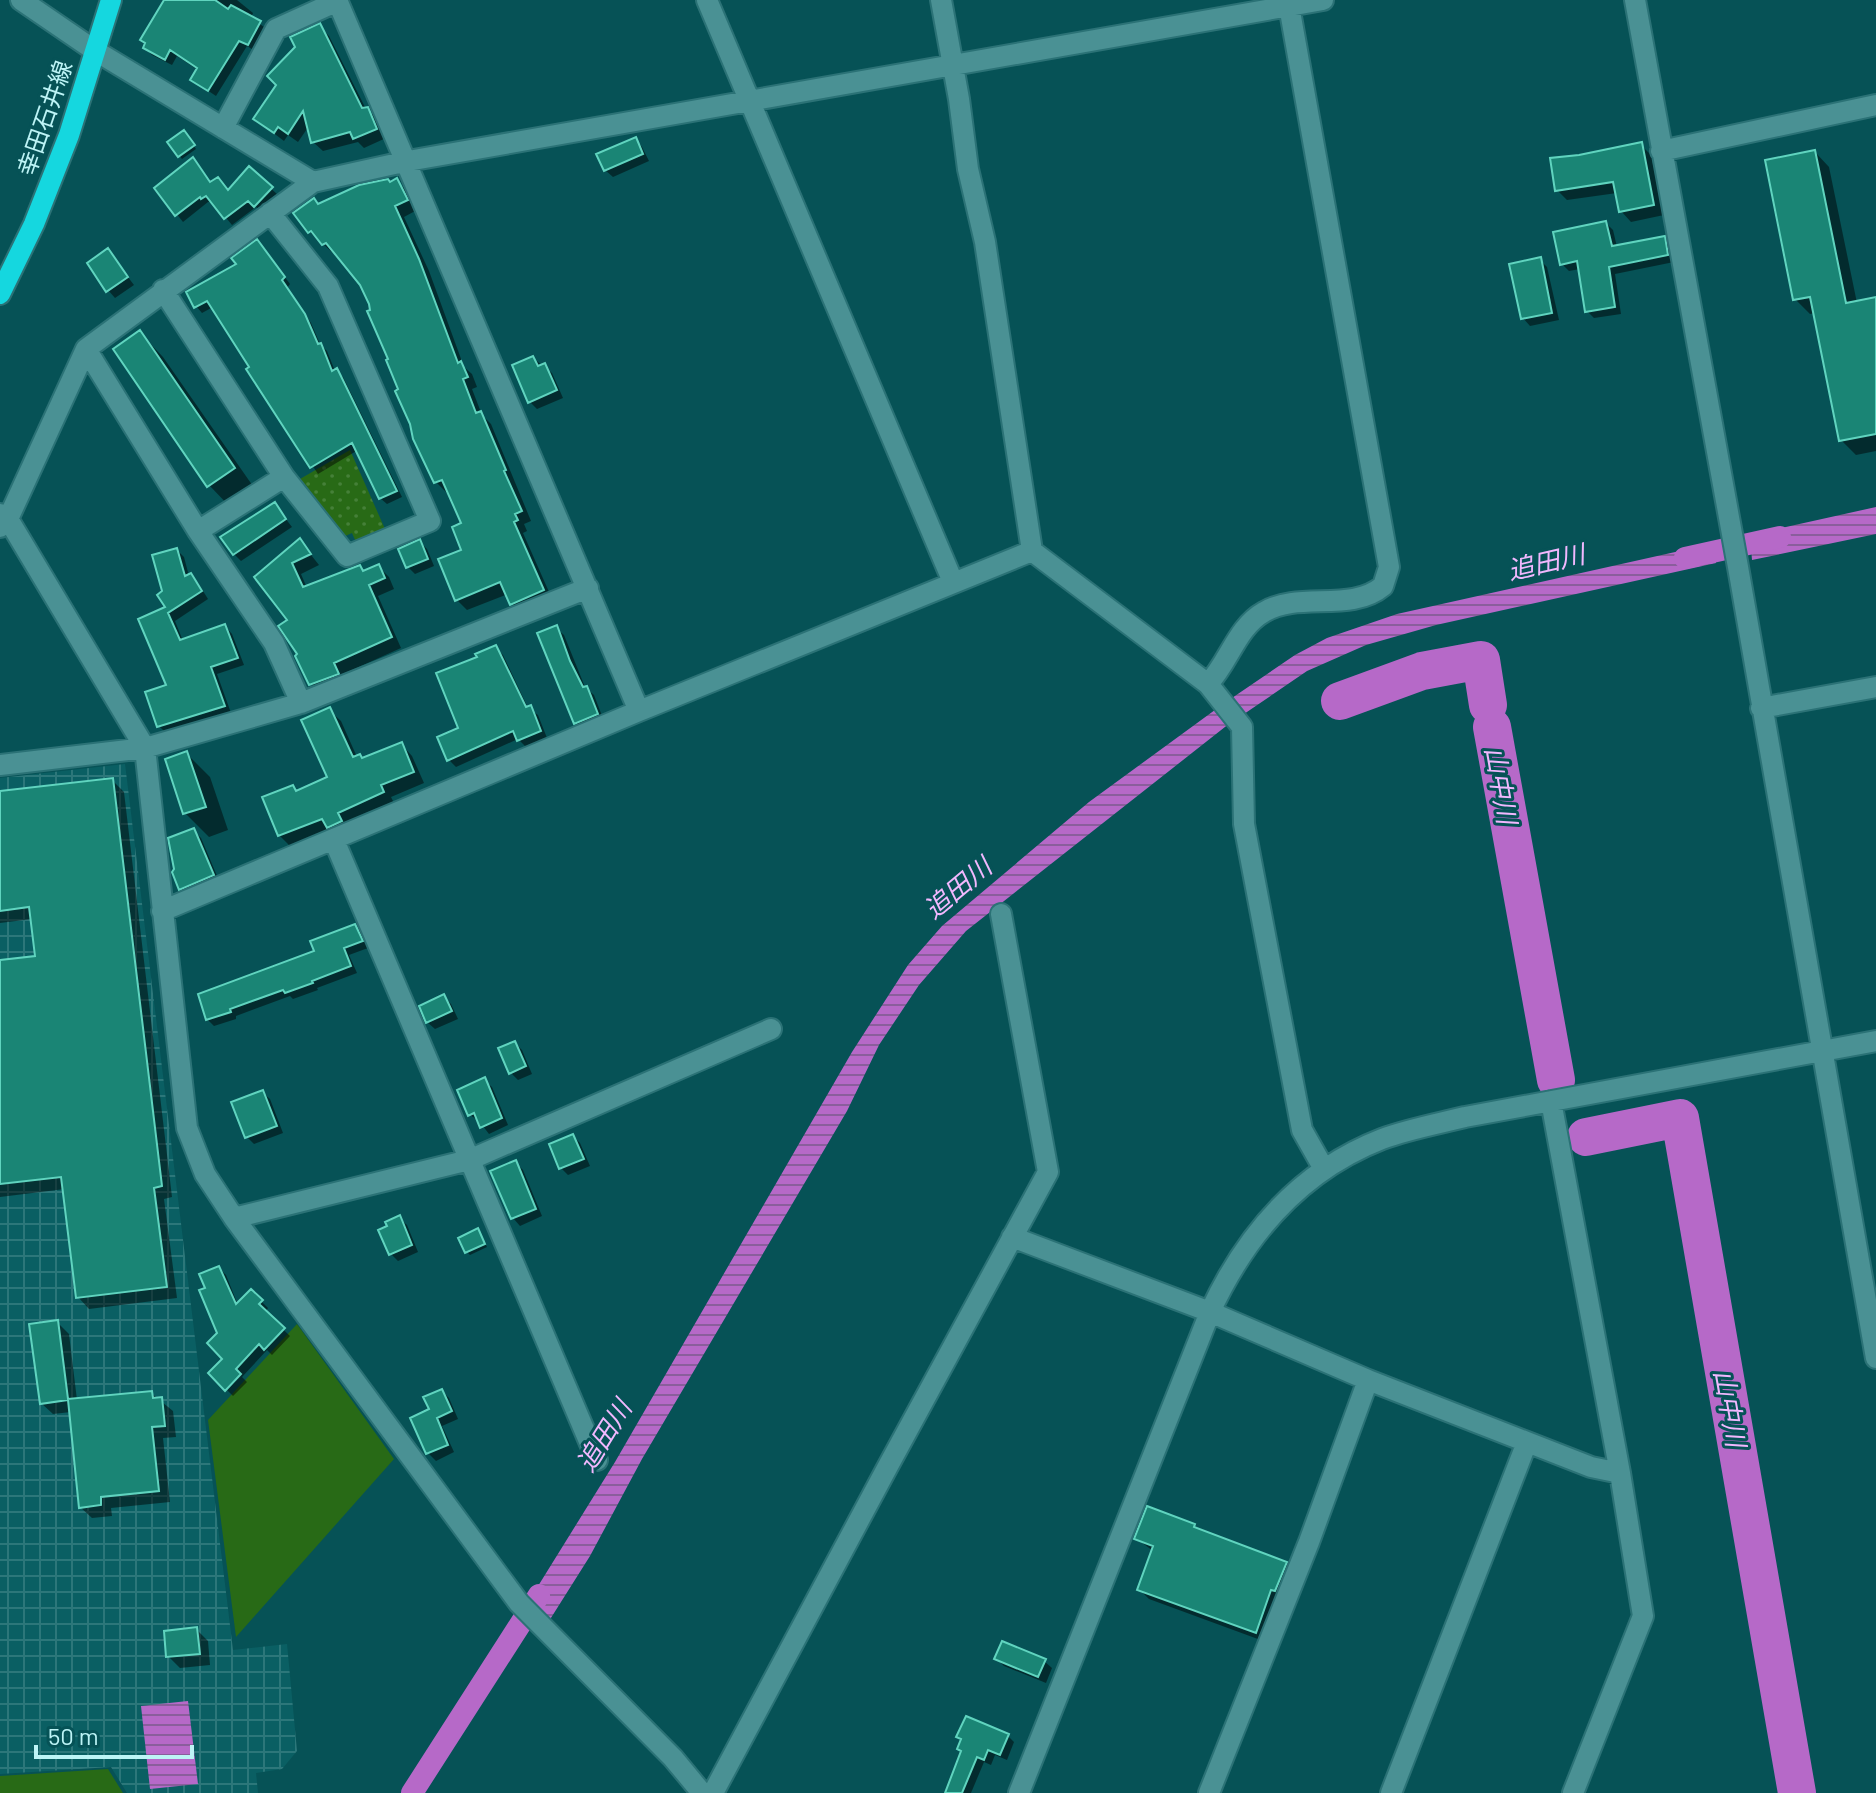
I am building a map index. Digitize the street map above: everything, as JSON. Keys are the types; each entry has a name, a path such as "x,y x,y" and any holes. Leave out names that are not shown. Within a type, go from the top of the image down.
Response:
{"main road":[{"name":"幸田石井線","path":"0,294 34,224 69,135 111,0"}],"street":[{"path":"21,0 94,50 313,182"},
{"path":"223,128 276,29 338,0 639,711"},
{"path":"707,0 953,582"},
{"path":"941,0 968,169 985,242 1032,551 1208,684 1242,727 1247,839 1302,1130 1324,1169"},
{"path":"702,1793 673,1758 527,1612 234,1218 205,1174 187,1128 145,748 3,520 86,349 313,182 408,161 1288,3 1323,0"},
{"path":"1635,0 1876,1358"},
{"path":"1208,684 1217,675 1243,632 1267,610 1286,604 1369,595 1383,586 1389,567 1288,3"},
{"path":"1661,151 1876,105"},
{"path":"163,290 284,477 347,556 430,521 328,286 270,213"},
{"path":"86,349 198,531 274,643 301,703"},
{"path":"198,531 284,477"},
{"path":"162,911 639,711 1032,551"},
{"path":"0,765 145,748 301,703 588,588"},
{"path":"1761,708 1876,687"},
{"path":"334,840 597,1460"},
{"path":"713,1793 1046,1177 1048,1167 1001,914"},
{"path":"234,1218 469,1160 771,1029"},
{"path":"1019,1793 1210,1312 1232,1266 1279,1205 1351,1152 1401,1133 1551,1101 1876,1041"},
{"path":"1551,1101 1620,1473 1643,1616 1573,1793"},
{"path":"1012,1237 1210,1312 1368,1380 1591,1467 1620,1473"},
{"path":"1209,1793 1309,1542 1368,1380"},
{"path":"1391,1793 1527,1442"}],"shaded area":[{"path":"1876,507 1876,534 1752,560 1750,535"},
{"path":"1711,544 1716,563 1436,625 1366,645 1307,671 1244,714 1229,700 1295,655 1327,638 1397,614"},
{"path":"1219,707 1230,723 966,931 919,985 879,1045 847,1111 642,1459 590,1556 549,1621 530,1599 615,1462 852,1052 908,965 942,926 1089,802"},
{"path":"125,764 233,1650 287,1644 297,1751 282,1769 256,1773 258,1793 127,1793 111,1767 0,1774 0,778"},
{"path":"188,1701 198,1784 150,1789 141,1706"}],"green space":[{"path":"350,450 385,529 356,542 352,533 343,537 300,479"},
{"path":"297,1324 394,1459 236,1637 208,1420"},
{"path":"108,1769 123,1793 0,1793 0,1776"}],"building":[{"path":"164,0 215,0 228,9 231,5 261,21 248,45 239,41 208,91 190,80 197,68 170,50 165,60 143,48 145,43 140,40"},
{"path":"320,23 362,108 368,107 377,129 353,139 350,132 311,143 303,111 288,134 278,127 274,133 253,119 276,85 267,76 295,47 290,37"},
{"path":"184,130 195,145 178,157 167,142"},
{"path":"636,137 643,154 604,171 596,154"},
{"path":"1642,142 1654,205 1619,212 1613,182 1555,191 1550,158"},
{"path":"1815,150 1846,303 1876,297 1876,434 1839,441 1810,297 1793,300 1765,160"},
{"path":"193,157 210,182 218,177 228,190 249,166 273,187 254,207 248,201 224,219 206,196 200,197 175,216 154,188"},
{"path":"397,178 408,200 395,206 419,259 458,363 461,361 468,377 463,379 476,413 481,411 522,511 515,514 518,520 514,522 544,590 510,605 500,582 455,601 438,559 461,550 452,527 461,523 442,480 434,483 413,439 360,285 326,243 322,245 311,231 308,233 293,213 314,198 318,204 359,185 388,179 390,182"},
{"path":"1606,221 1612,246 1665,236 1668,255 1609,267 1615,307 1585,312 1577,261 1560,265 1553,232"},
{"path":"257,239 285,277 282,280 305,314 318,344 321,343 332,371 337,368 397,491 379,499 352,443 310,468 246,369 249,367 207,301 194,308 186,292 236,264 231,258"},
{"path":"108,248 128,277 106,292 87,263"},
{"path":"1541,257 1552,313 1521,319 1509,264"},
{"path":"140,330 235,468 207,487 113,349"},
{"path":"533,356 538,366 545,363 557,390 528,403 512,365"},
{"path":"275,502 286,519 233,555 220,537"},
{"path":"300,538 311,554 292,563 303,587 360,565 363,571 379,564 385,578 369,585 392,637 334,663 339,674 309,685 295,656 297,654 278,626 287,620 254,577"},
{"path":"420,539 428,559 406,568 398,549"},
{"path":"177,548 185,576 191,573 202,591 168,613 180,640 225,624 238,658 211,667 225,706 157,727 145,692 166,685 138,619 165,607 157,595 162,591 152,555"},
{"path":"557,625 570,661 583,687 587,686 598,714 574,724 537,633"},
{"path":"496,645 526,707 531,705 541,731 517,741 513,731 447,761 437,737 458,728 436,673 477,657 475,654"},
{"path":"330,707 353,757 360,754 362,758 402,742 414,772 381,785 384,792 338,813 342,821 327,828 322,819 278,836 262,797 293,785 296,791 327,777 301,720"},
{"path":"187,751 206,807 183,814 165,759"},
{"path":"113,778 162,1186 154,1188 167,1287 76,1298 61,1177 0,1184 0,960 35,956 29,907 0,911 0,791"},
{"path":"194,828 214,875 179,890 172,872 168,838"},
{"path":"355,924 363,941 344,948 351,966 313,983 285,993 283,990 206,1020 198,994 314,951 310,941"},
{"path":"444,994 452,1011 426,1023 419,1006"},
{"path":"515,1041 526,1066 509,1074 498,1048"},
{"path":"485,1077 502,1118 480,1128 474,1113 468,1116 457,1090"},
{"path":"263,1090 277,1126 245,1138 231,1102"},
{"path":"573,1134 584,1159 559,1169 549,1144"},
{"path":"516,1160 536,1209 511,1219 490,1171"},
{"path":"400,1215 412,1245 389,1255 378,1230 387,1226 385,1222"},
{"path":"478,1228 485,1244 465,1253 458,1238"},
{"path":"219,1266 236,1304 251,1289 263,1300 259,1304 285,1328 264,1350 259,1344 236,1369 241,1374 225,1391 208,1373 222,1359 207,1343 217,1333 199,1290 205,1288 199,1274"},
{"path":"58,1320 68,1399 152,1391 153,1398 162,1397 165,1426 152,1427 159,1491 101,1497 101,1505 79,1508 68,1400 40,1404 29,1324"},
{"path":"442,1389 452,1411 437,1418 448,1445 426,1454 410,1418 429,1409 423,1397"},
{"path":"1147,1506 1287,1562 1275,1591 1271,1590 1256,1633 1137,1590 1153,1546 1134,1539"},
{"path":"197,1627 200,1654 166,1657 164,1631"},
{"path":"1002,1641 1046,1659 1038,1677 994,1659"},
{"path":"966,1716 1009,1734 1000,1755 988,1750 984,1760 977,1757 962,1793 945,1793 961,1751 957,1749 961,1739 956,1737"}],"waterway":[{"name":"追田川","path":"1685,558 1780,537"},
{"name":"山中川","path":"1340,701 1422,671 1481,660 1488,705"},
{"name":"山中川","path":"1492,727 1556,1080"},
{"name":"山中川","path":"1586,1137 1680,1118 1797,1793"},
{"name":"追田川","path":"412,1793 539,1595"}]}
